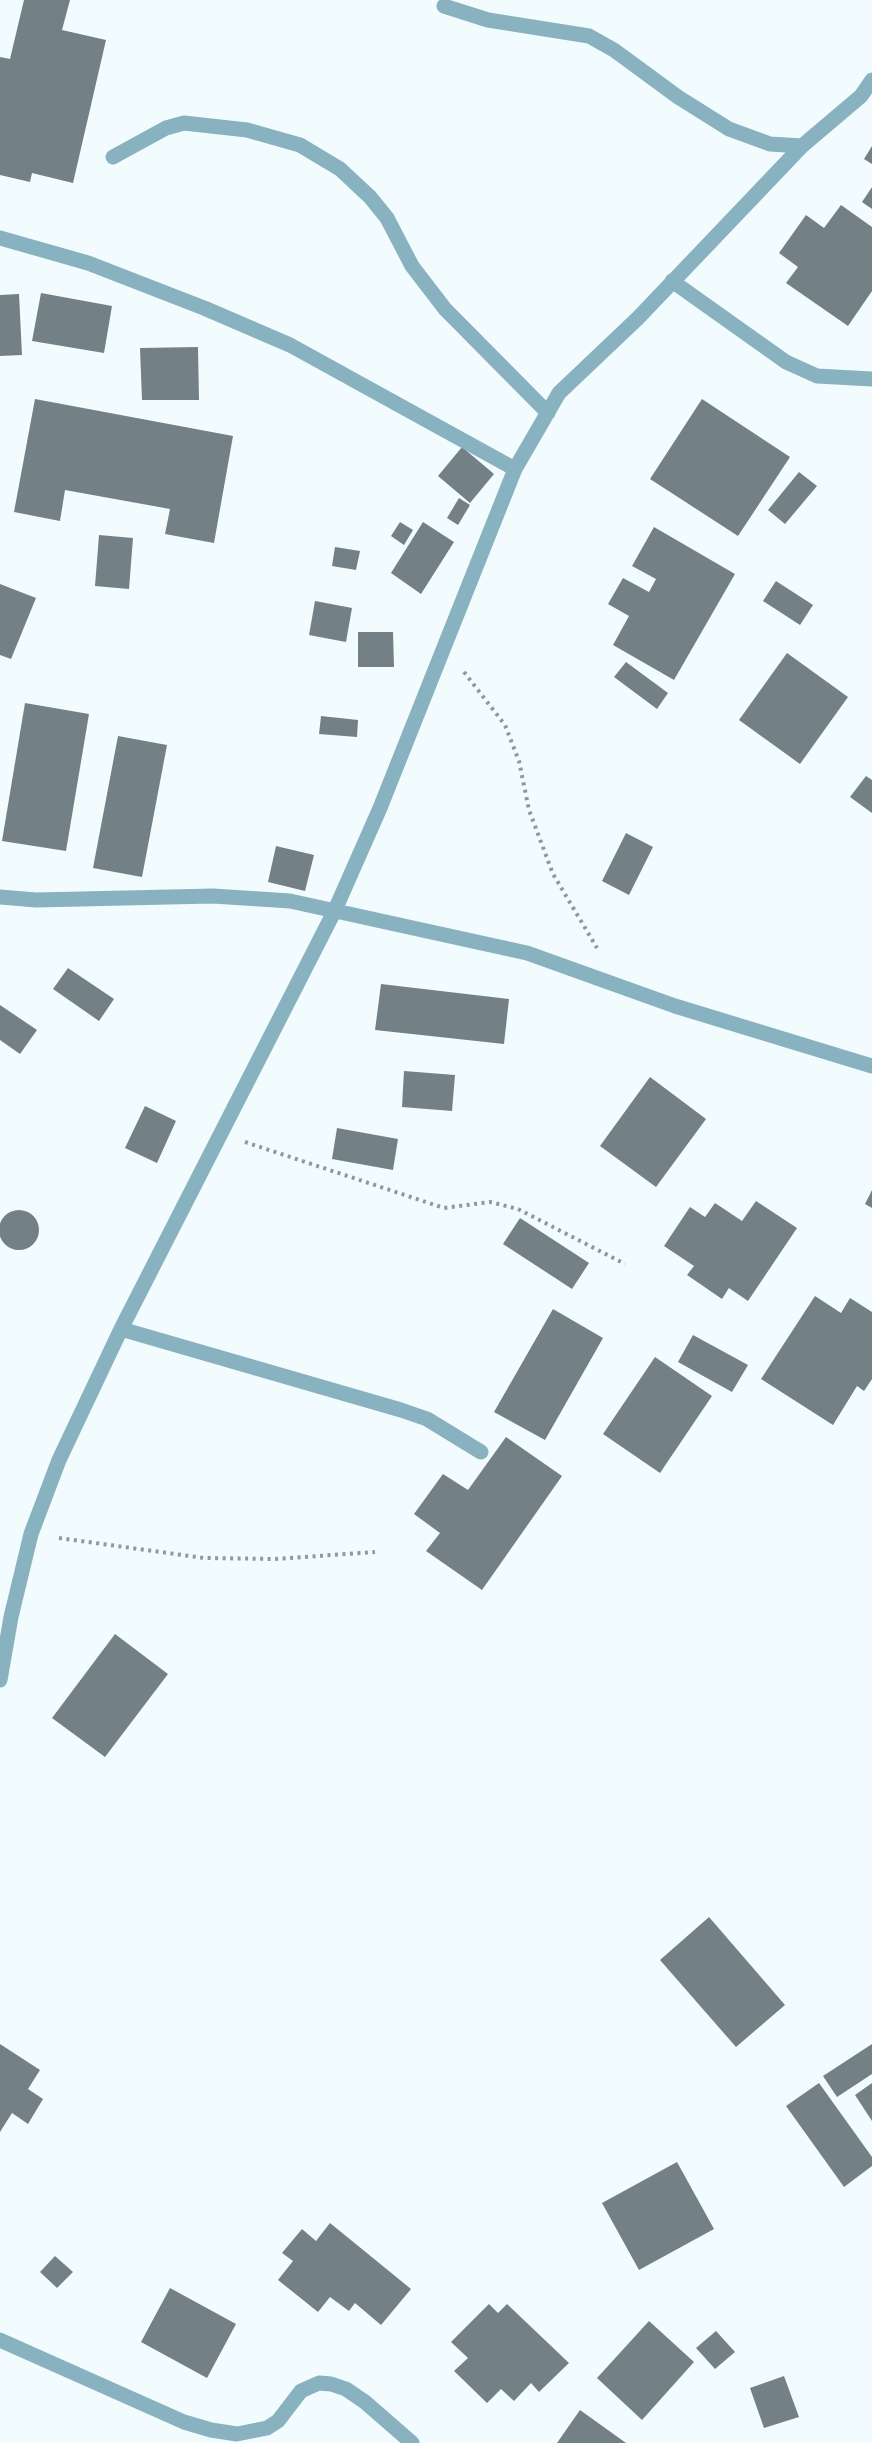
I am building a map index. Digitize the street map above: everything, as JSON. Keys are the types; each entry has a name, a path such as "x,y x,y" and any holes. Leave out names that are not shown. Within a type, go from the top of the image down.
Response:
{"street":[{"path":"444,6 488,20 589,36 614,50 678,97 729,129 770,144 802,146"},
{"path":"0,1680 5,1613 58,1460 121,1329 335,910 445,648 476,562 516,469 559,393 638,318 802,146 867,97 872,80"},
{"path":"113,157 166,128 184,123 247,130 300,145 340,169 370,197 387,218 412,266 445,309 548,413"},
{"path":"0,238 88,263 279,340 516,469"},
{"path":"672,281 786,362 817,376 872,379"},
{"path":"0,897 36,900 255,897 335,910 526,953 620,987 872,1066"},
{"path":"121,1329 418,1416 445,1429 481,1452"},
{"path":"0,2340 184,2422 211,2430 237,2434 267,2428 278,2421 302,2391 319,2383 331,2384 346,2389 365,2402 412,2443"}],"path":[{"path":"445,648 505,725 519,760 529,810 552,874 620,987"},
{"path":"222,1134 444,1208 490,1202 518,1209 625,1264"},
{"path":"31,1534 204,1558 275,1559 375,1552"}],"building":[{"path":"24,0 70,0 62,30 106,40 73,183 32,173 30,182 0,175 0,57 10,59"},
{"path":"872,146 872,164 864,159"},
{"path":"872,187 872,209 862,202"},
{"path":"841,205 872,227 872,291 848,326 786,283 798,267 779,253 806,215 824,228"},
{"path":"41,293 112,306 104,353 32,341"},
{"path":"19,294 22,355 0,356 0,295"},
{"path":"198,347 199,400 142,400 140,348"},
{"path":"35,399 233,436 214,543 165,534 170,509 65,490 60,521 14,512"},
{"path":"702,399 790,457 738,536 650,479"},
{"path":"462,447 494,474 470,503 438,476"},
{"path":"799,472 817,486 785,524 768,510"},
{"path":"459,498 470,505 458,525 447,518"},
{"path":"400,522 413,530 404,545 391,536"},
{"path":"423,522 454,542 421,594 391,573"},
{"path":"654,527 735,574 674,680 613,645 629,616 608,604 623,578 649,592 656,579 632,566"},
{"path":"99,535 133,538 129,589 95,586"},
{"path":"335,547 360,551 356,570 332,566"},
{"path":"776,581 813,605 800,625 763,601"},
{"path":"0,584 36,598 11,659 0,655"},
{"path":"315,601 352,608 346,642 309,635"},
{"path":"358,632 393,632 394,667 358,667"},
{"path":"787,653 848,697 800,764 739,720"},
{"path":"626,662 668,693 657,709 614,677"},
{"path":"25,703 89,714 66,851 2,841"},
{"path":"321,716 358,720 357,737 319,734"},
{"path":"118,736 167,745 142,877 93,868"},
{"path":"866,776 872,780 872,813 850,797"},
{"path":"626,833 653,847 629,895 602,881"},
{"path":"276,846 314,855 305,891 268,882"},
{"path":"68,968 114,999 99,1021 53,989"},
{"path":"381,984 509,999 504,1044 375,1030"},
{"path":"0,1005 37,1030 20,1054 0,1040"},
{"path":"404,1071 455,1075 452,1111 402,1107"},
{"path":"650,1077 706,1119 656,1187 600,1146"},
{"path":"145,1106 176,1121 157,1163 125,1148"},
{"path":"337,1128 398,1139 393,1170 332,1159"},
{"path":"872,1190 872,1208 865,1204"},
{"path":"756,1201 797,1228 748,1301 729,1288 722,1299 687,1275 694,1266 664,1246 690,1207 705,1217 715,1203 742,1221"},
{"path":"19,1210 27,1211 33,1216 38,1222 38,1238 33,1244 27,1249 19,1250 11,1249 5,1244 0,1238 -1,1230 0,1222 5,1216 11,1211"},
{"path":"520,1218 589,1263 572,1289 503,1244"},
{"path":"815,1296 841,1313 850,1298 872,1312 872,1379 864,1391 857,1386 833,1425 761,1379"},
{"path":"553,1309 603,1338 545,1440 494,1412"},
{"path":"693,1335 748,1365 732,1392 678,1362"},
{"path":"655,1357 712,1396 660,1473 603,1434"},
{"path":"506,1437 562,1476 482,1590 426,1551 440,1533 414,1514 443,1474 468,1490"},
{"path":"115,1634 168,1674 105,1757 52,1718"},
{"path":"709,1917 785,2005 736,2047 660,1960"},
{"path":"0,2044 40,2070 28,2089 43,2099 28,2124 12,2113 0,2132"},
{"path":"872,2044 872,2074 837,2097 823,2076"},
{"path":"819,2083 872,2157 872,2166 844,2187 786,2106"},
{"path":"872,2083 872,2121 855,2095"},
{"path":"677,2162 714,2229 639,2270 602,2203"},
{"path":"330,2223 411,2289 381,2325 355,2303 349,2311 330,2297 318,2312 278,2280 293,2261 282,2253 302,2229 316,2241"},
{"path":"55,2256 73,2272 57,2288 40,2272"},
{"path":"170,2288 236,2324 207,2378 141,2342"},
{"path":"489,2304 498,2313 507,2304 569,2363 539,2392 531,2383 514,2401 501,2389 487,2403 454,2371 468,2358 451,2342"},
{"path":"649,2321 694,2362 642,2420 597,2378"},
{"path":"716,2331 735,2352 715,2369 696,2348"},
{"path":"784,2376 799,2417 764,2428 750,2388"},
{"path":"580,2410 626,2443 557,2443"}]}
